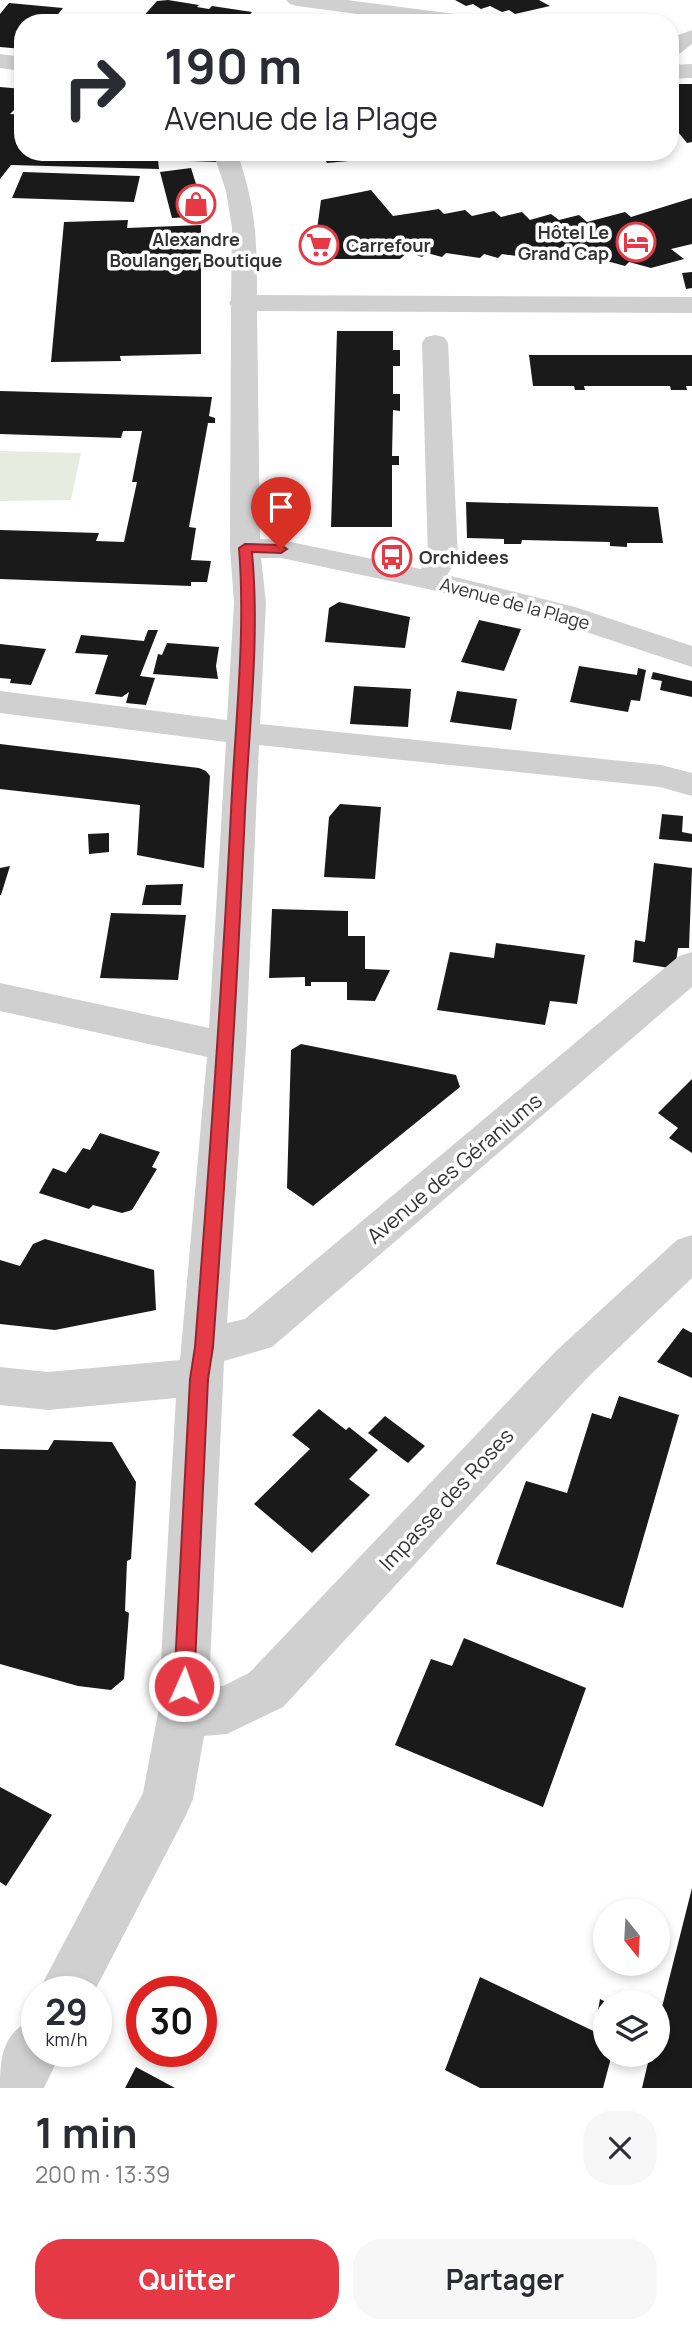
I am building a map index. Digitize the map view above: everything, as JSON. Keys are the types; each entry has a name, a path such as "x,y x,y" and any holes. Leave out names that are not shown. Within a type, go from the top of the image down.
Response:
{"street":[{"path":"297,0 407,14"},
{"path":"73,1976 167,1799 183,1713 202,1363 227,1046 250,603 245,548 242,303 244,227 238,191 228,161"},
{"path":"242,303 692,305"},
{"path":"429,580 443,558 435,343"},
{"name":"Avenue de la Plage","path":"245,548 281,549 429,580 564,614 692,657"},
{"path":"0,702 242,733 661,776 692,786"},
{"name":"Avenue des Géraniums","path":"0,1387 48,1391 162,1379 202,1363 257,1334 692,967"},
{"path":"0,997 175,1037 227,1046"},
{"name":"Impasse des Roses","path":"183,1713 226,1710 266,1690 572,1364 692,1252"},
{"path":"14,2088 25,2067"}],"shaded area":[{"path":"0,451 81,453 71,500 0,501"}],"building":[{"path":"168,0 209,9 212,6 252,12 145,14 157,1"},
{"path":"455,0 539,0 550,6 515,14 490,6 481,9 473,4 466,6"},
{"path":"9,3 63,8 58,14 14,14 14,48 0,47 0,14"},
{"path":"679,84 692,84 692,142 687,143 679,133"},
{"path":"0,87 14,88 14,110 10,114 14,114 14,161 158,161 159,169 11,165 0,179"},
{"path":"191,168 206,216 172,218 160,172"},
{"path":"23,172 140,176 134,202 12,198"},
{"path":"371,190 393,216 439,209 444,214 465,210 472,216 494,211 501,217 522,212 530,220 551,214 559,220 579,215 587,222 625,212 631,217 692,198 692,244 671,249 684,259 651,268 629,262 625,266 596,258 592,261 561,256 556,260 542,255 537,259 502,254 498,258 484,254 480,258 446,253 442,257 427,253 422,257 408,252 400,259 313,259 321,200"},
{"path":"128,220 127,228 201,225 201,354 120,356 121,361 51,362 64,222"},
{"path":"692,272 692,288 686,289 682,273"},
{"path":"337,331 393,331 393,350 400,350 400,366 393,366 393,394 400,394 400,411 393,410 392,456 399,456 399,465 392,465 392,527 331,527"},
{"path":"529,355 692,355 692,386 686,386 687,390 671,390 670,386 584,386 585,390 575,390 574,386 533,386"},
{"path":"0,391 212,397 209,416 215,418 215,423 208,423 189,527 196,528 191,560 211,561 207,582 191,582 191,586 0,579 0,530 99,533 96,541 124,542 137,482 132,482 142,431 123,431 121,438 0,434"},
{"path":"466,502 658,507 663,543 627,543 627,547 610,546 610,542 522,540 521,544 504,544 504,539 467,538"},
{"path":"339,602 410,617 405,648 325,642 329,608"},
{"path":"479,620 521,629 504,671 461,662"},
{"path":"148,630 158,630 140,676 155,678 146,705 126,703 129,692 122,697 95,694 108,655 75,653 81,635 144,641"},
{"path":"167,643 219,647 216,666 218,679 153,674 158,654 162,655"},
{"path":"0,644 46,649 31,685 10,683 11,679 0,678"},
{"path":"579,666 637,675 638,668 646,670 640,701 631,700 628,712 570,702"},
{"path":"653,672 692,681 692,697 660,690 662,681 651,679"},
{"path":"354,686 411,689 408,727 350,724"},
{"path":"457,691 517,699 511,730 450,722"},
{"path":"0,744 206,771 210,776 204,868 137,855 140,805 0,789"},
{"path":"340,804 381,807 375,879 324,877 329,817"},
{"path":"662,814 683,816 682,832 692,834 692,842 659,839"},
{"path":"109,833 109,852 89,854 88,834"},
{"path":"654,863 692,868 689,948 678,948 675,969 633,962 635,940 645,942"},
{"path":"10,866 1,895 0,895 0,868"},
{"path":"183,884 181,905 142,905 146,885"},
{"path":"272,909 348,911 348,936 365,936 365,969 390,970 375,1001 347,1000 347,982 311,982 311,986 305,986 305,977 269,978"},
{"path":"111,913 186,915 178,980 100,978"},
{"path":"496,943 585,955 577,1004 550,1001 545,1025 437,1010 450,952 494,958"},
{"path":"301,1044 456,1075 460,1087 313,1206 287,1188 291,1050"},
{"path":"692,1079 692,1153 669,1138 678,1128 658,1113"},
{"path":"100,1133 160,1152 152,1167 157,1169 132,1210 122,1213 93,1205 89,1209 39,1193 53,1168 66,1173 83,1148 90,1150"},
{"path":"45,1239 154,1270 156,1310 55,1330 0,1324 0,1260 20,1266 33,1244"},
{"path":"683,1328 692,1333 692,1378 657,1362"},
{"path":"619,1396 679,1415 623,1608 496,1564 526,1481 567,1493 592,1413 611,1419"},
{"path":"319,1409 346,1430 349,1427 378,1450 349,1479 370,1495 312,1553 254,1504 310,1449 292,1435"},
{"path":"385,1416 425,1446 408,1463 368,1433"},
{"path":"54,1440 112,1442 136,1482 131,1559 127,1561 125,1611 129,1613 124,1679 111,1690 78,1686 0,1664 0,1449 48,1450"},
{"path":"464,1638 586,1688 543,1807 395,1745 431,1659 452,1666"},
{"path":"0,1787 52,1815 6,1886 0,1882"},
{"path":"692,1888 692,2088 642,2088 647,2067 670,2067 670,1990 666,1990"},
{"path":"480,1977 593,2031 593,2067 609,2067 603,2088 480,2088 445,2070"},
{"path":"136,2067 175,2088 125,2088"}],"place":[{"name":"Alexandre Boulanger Boutique","path":"196,204"},
{"name":"Hôtel Le Grand Cap","path":"636,242"},
{"name":"Carrefour","path":"319,245"},
{"name":"Orchidees","path":"392,557"}],"route":[{"path":"184,1686 199,1379 204,1347 227,1046 242,733 248,667 250,603 245,548 281,549"}]}
